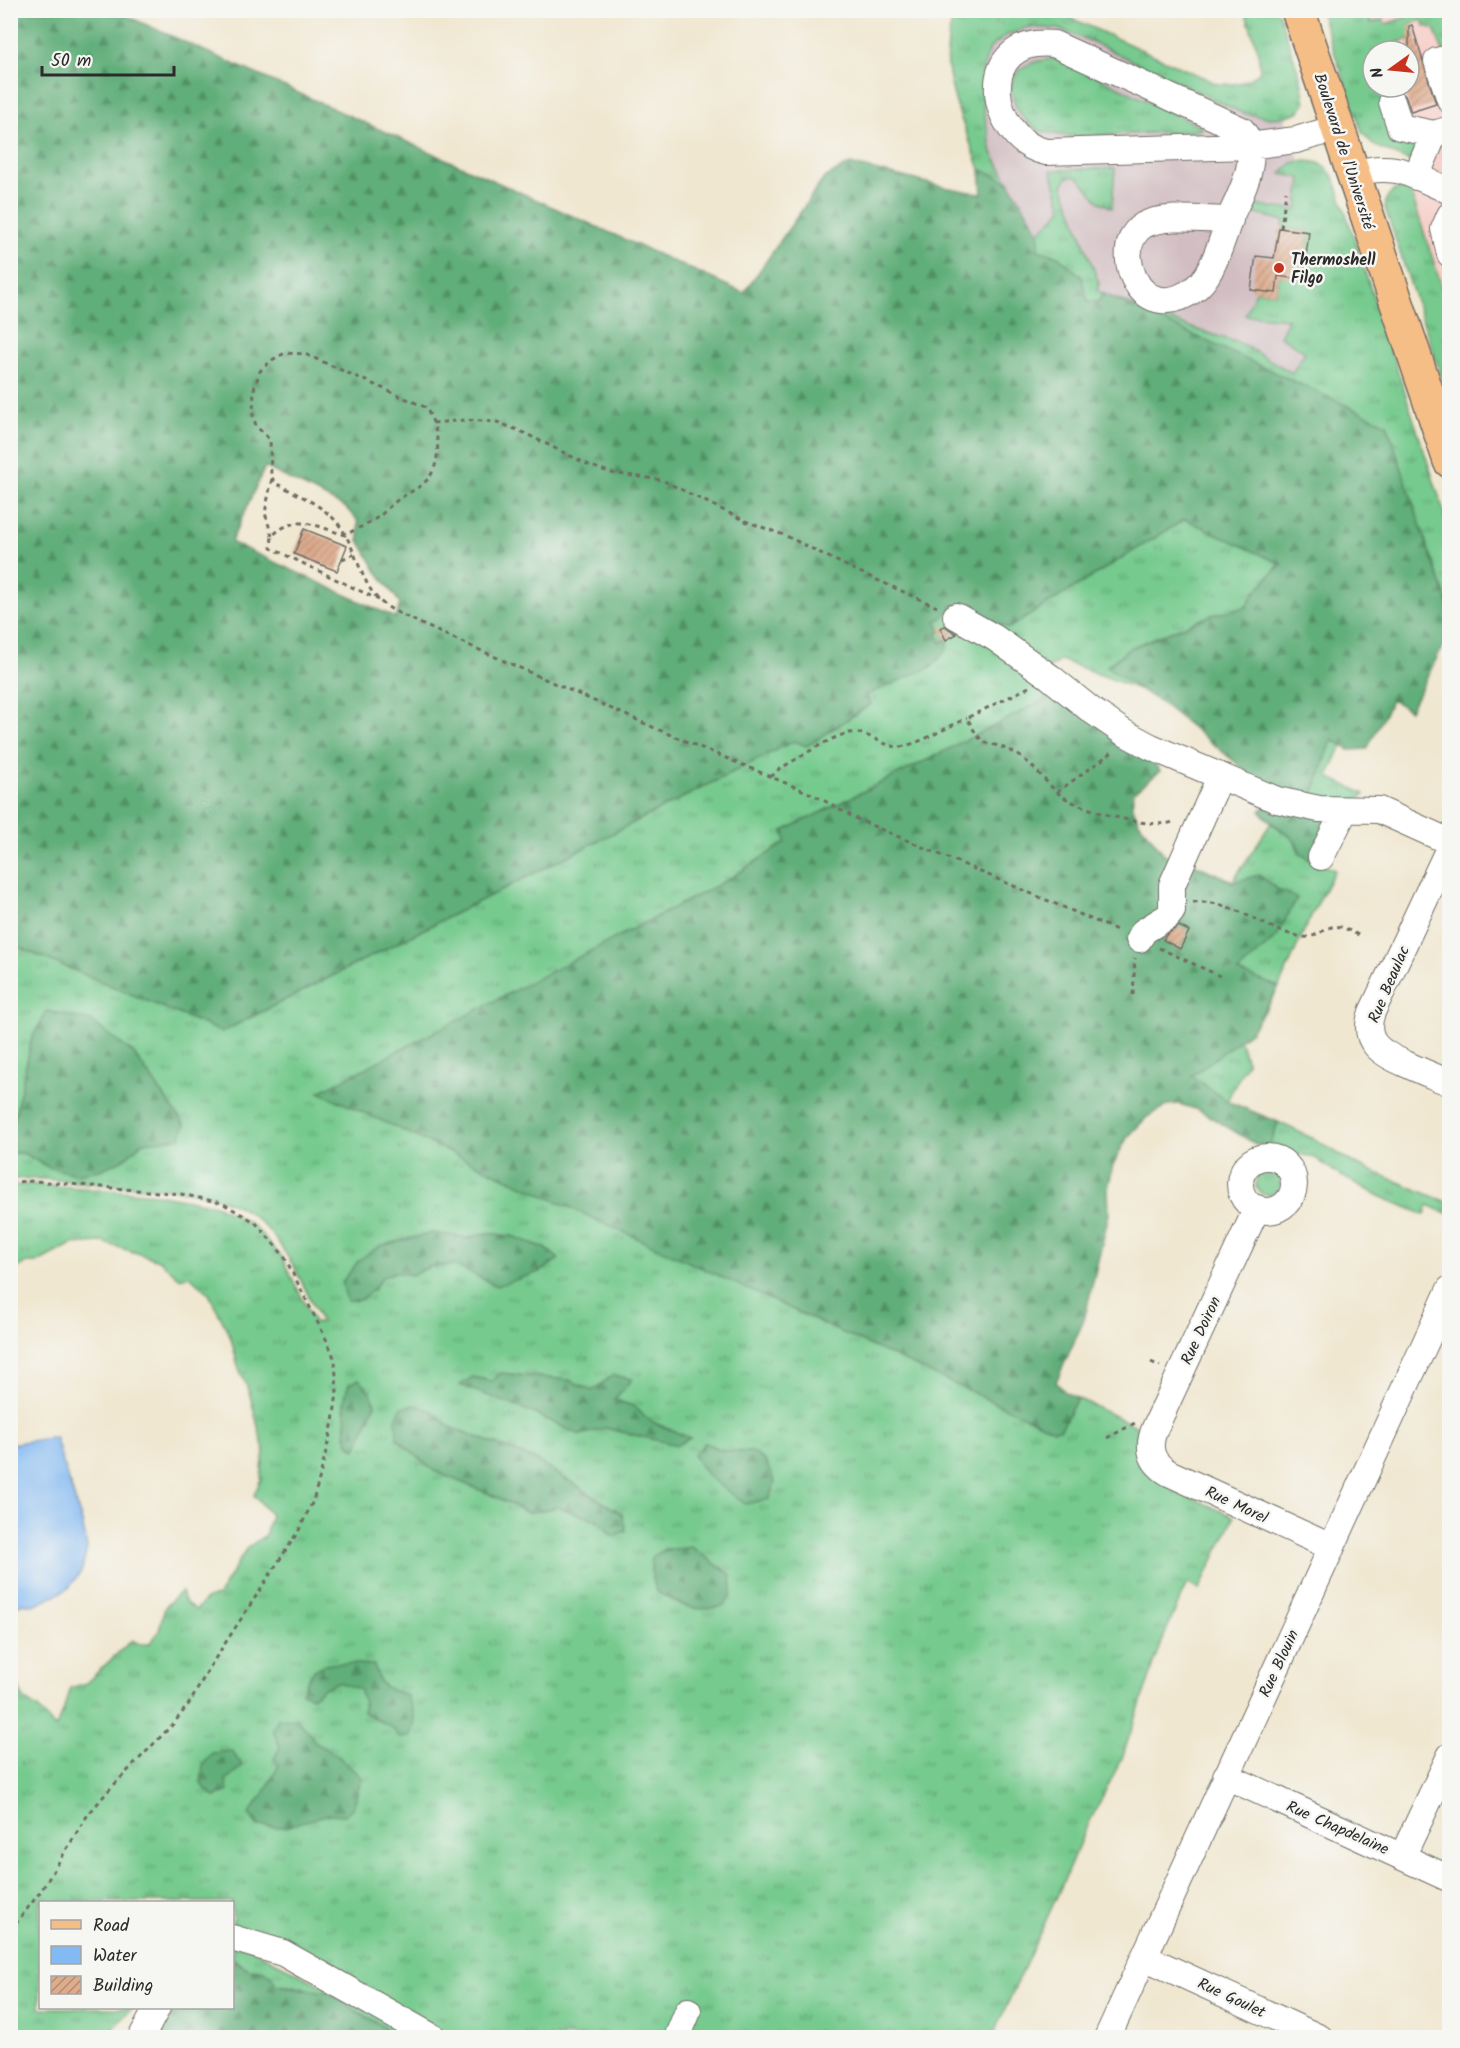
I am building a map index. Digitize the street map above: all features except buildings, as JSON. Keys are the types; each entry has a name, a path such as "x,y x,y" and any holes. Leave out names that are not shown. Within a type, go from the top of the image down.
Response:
{"main road":[{"name":"Boulevard de l'Université","path":"1298,10 1449,461"}],"street":[{"path":"1230,220 1246,186 1250,161 1249,146 1248,137 1242,130 1054,44 1040,43 1016,49 1008,58 999,73 997,87 1005,119 1022,143 1035,150 1046,152 1249,146 1296,140 1337,128"},
{"path":"1449,58 1437,61 1449,100"},
{"path":"1392,102 1401,127 1442,132 1416,177"},
{"path":"1353,174 1388,168 1449,191"},
{"path":"1449,214 1444,229 1449,254"},
{"path":"956,616 995,638 1050,676 1091,710 1132,737 1220,777 1287,803 1319,809 1385,811 1449,844"},
{"path":"1139,939 1144,931 1167,917 1172,911 1174,904 1172,885 1220,777"},
{"path":"1321,857 1345,810"},
{"name":"Rue Beaulac","path":"1449,844 1372,1012 1368,1027 1373,1043 1386,1055 1449,1083"},
{"name":"Rue Doiron","path":"1151,1453 1150,1443 1155,1428 1257,1208"},
{"name":"Rue Blouin","path":"1107,2037 1331,1547 1441,1330 1449,1289"},
{"name":"Rue Morel","path":"1151,1453 1160,1467 1169,1473 1331,1547"},
{"path":"1402,1857 1449,1756"},
{"name":"Rue Chapdelaine","path":"1226,1776 1449,1879"},
{"path":"234,1939 283,1953 434,2037"},
{"name":"Rue Goulet","path":"1144,1956 1320,2037"},
{"path":"141,2037 156,2009"},
{"path":"677,2037 688,2011"}],"path":[{"path":"1281,228 1286,191"},
{"path":"272,536 288,525 303,522 345,536 379,517 395,502 426,480 434,470 437,459 433,423 425,407 305,354 285,353 272,360 260,371 255,389 253,416 256,426 270,440 272,478 266,513 272,536 272,548 379,600 418,623 814,795 857,819 1139,939 1220,976"},
{"path":"433,423 465,420 497,422 591,466 612,473 662,480 745,521 784,535 956,616"},
{"path":"272,478 275,483 321,507 336,520 373,593 379,600"},
{"path":"342,559 354,554"},
{"path":"770,777 836,737 850,733 858,732 888,745 900,747 967,718 1050,676"},
{"path":"967,718 986,743 999,746 1020,757 1057,792 1084,806 1118,817 1162,824 1173,822 1209,802"},
{"path":"1057,792 1132,737"},
{"path":"1174,904 1200,902 1223,905 1285,933 1305,937 1315,937 1333,926 1341,927 1362,937"},
{"path":"1133,995 1132,980 1139,939"},
{"path":"10,1182 34,1181 181,1194 222,1203 255,1222 284,1256 314,1313 335,1360 337,1393 331,1431 313,1501 299,1530 185,1708 174,1723 87,1816 41,1892 10,1931"},
{"path":"1107,1438 1139,1420"}],"shaded area":[{"path":"1339,11 1449,11 1449,177 1388,153 1369,99 1421,99 1421,39 1361,39 1361,75"},
{"path":"1028,27 1058,29 1270,118 1284,117 1387,424 1104,294 1038,250 1039,232 992,153 983,106 982,71 989,48 1007,35"},
{"path":"1410,190 1422,192 1449,204 1449,308"}],"green space":[{"path":"10,11 116,11 744,293 824,178 850,164 982,194 980,169 1009,182 1039,232 1038,250 1058,256 1081,276 1088,302 1097,302 1104,294 1387,424 1449,606 1449,634 1410,710 1392,700 1367,749 1349,750 1332,739 1310,803 1331,821 1310,860 1301,852 1293,839 1260,811 1276,795 1168,708 1107,667 1130,648 1212,615 1246,607 1255,592 1281,564 1185,519 1009,628 953,605 943,617 936,621 941,631 936,634 941,643 948,639 947,649 933,666 866,695 871,704 807,746 794,741 222,1032 11,944","holes":["265,467 345,507 358,521 359,540 376,570 400,603 396,618 231,542"]},
{"path":"957,11 1055,11 1218,84 1235,84 1245,81 1260,71 1258,51 1245,11 1278,11 1301,80 1305,103 1298,112 1284,117 1270,118 1242,113 1091,41 1058,29 1028,27 1007,35 990,48 982,71 983,106 992,153 1009,182 980,169 958,111 948,70 947,50 950,30"},
{"path":"1320,11 1368,11 1371,23 1383,19 1385,24 1425,11 1448,11 1450,16 1449,50 1443,51 1434,29 1425,26 1422,20 1410,24 1416,37 1410,39 1361,39 1361,99 1397,99 1395,136 1419,149 1409,161 1373,145 1362,132"},
{"path":"1055,59 1073,65 1203,128 1197,131 1078,136 1044,132 1028,122 1021,114 1012,96 1012,86 1020,70 1032,63"},
{"path":"1300,161 1321,164 1335,180 1449,527 1449,606 1428,548 1097,302 1087,303 1038,250 1039,232 1062,209 1051,170 1115,168 1112,208 1098,201 1078,177 1067,177 1063,186 1099,283 1097,290 1186,326 1242,344 1292,373 1305,352 1280,336 1288,319 1245,315 1256,291 1276,293 1278,276 1303,279 1309,232 1283,228 1284,221 1248,212 1251,205 1297,210 1301,178 1281,174 1292,163"},
{"path":"1398,189 1410,190 1449,308 1449,399 1385,208 1388,196"},
{"path":"1185,519 1281,563 1255,592 1246,607 1212,615 1130,648 1107,666 1141,690 1061,660 1037,677 1120,741 1156,765 1160,771 1133,793 1132,806 1139,822 1163,853 1174,861 1187,861 1233,881 1271,823 1294,840 1300,854 1335,870 1277,990 1260,1017 1239,1039 1247,1062 1227,1101 1192,1076 320,1092 1054,1430 1061,1428 1077,1398 1140,1428 1137,1454 1140,1464 1150,1474 1172,1488 1234,1517 1199,1590 1187,1583 1162,1641 1122,1758 1083,1835 994,2033 1002,2037 441,2037 234,1931 234,1901 39,1901 39,2009 131,2009 105,2037 11,2037 11,1686 18,1686 24,1699 39,1709 55,1728 63,1713 70,1688 86,1683 132,1640 139,1644 149,1644 159,1631 165,1607 181,1591 186,1603 196,1610 207,1598 218,1596 246,1549 265,1535 271,1515 254,1495 261,1479 264,1450 248,1388 239,1370 231,1338 209,1294 190,1276 179,1278 159,1260 102,1242 72,1244 36,1263 27,1263 18,1267 11,1284 11,1186 31,1184 157,1194 216,1205 252,1224 281,1256 315,1324 321,1322 301,1280 277,1240 256,1218 240,1207 221,1199 180,1190 43,1179 11,1179 11,1153 23,1153 48,1167 124,1159 143,1142 159,1140 185,1125 133,1053 91,1021 32,1038 14,1122 11,1120 11,944 222,1032 794,741 807,746 871,704 866,695 933,666 947,640 941,643 936,634 936,621 953,605 1009,628","holes":["432,1233 467,1238 489,1233 515,1237 545,1248 454,1265 429,1267 412,1275 395,1272 382,1277 373,1290 352,1270 359,1260","613,1375 632,1379 613,1399 633,1406 652,1422 690,1438 677,1445 605,1428 580,1435 536,1414 473,1377 491,1381 569,1380 592,1391","343,1401 375,1405 345,1436","434,1412 448,1426 534,1459 622,1514 612,1535 600,1521 556,1507 528,1513 492,1495","705,1443 724,1451 752,1452 694,1455","691,1547 731,1575 663,1549"]},
{"path":"1056,694 1156,765 1160,771 1133,793 1132,806 1139,822 1163,853 1174,861 1187,861 1233,882 1259,875 1279,890 1297,898 1276,937 1238,972 1279,987 1251,1031 1192,1076 1227,1101 1278,1122 1270,1145 1257,1145 1199,1110 1179,1104 1168,1105 1147,1117 1127,1138 1113,1165 1108,1189 1109,1214 1084,1320 1056,1382 1065,1392 1077,1398 1061,1428 1054,1430 319,1092 729,879 786,842 783,831"},
{"path":"1333,738 1342,745 1328,777 1365,794 1350,804 1310,803"},
{"path":"47,1011 91,1021 133,1053 185,1125 180,1138 143,1142 124,1159 100,1170 75,1174 48,1167 23,1153 11,1153 11,1120 14,1121 32,1038"},
{"path":"1278,1122 1316,1140 1355,1164 1449,1203 1449,1214 1428,1205 1425,1215 1381,1197 1338,1174 1315,1158 1291,1152 1277,1145 1270,1145"},
{"path":"1268,1171 1273,1172 1279,1178 1279,1188 1273,1194 1268,1195 1263,1194 1257,1188 1256,1183 1257,1178 1263,1172"},
{"path":"432,1233 467,1238 489,1233 515,1237 545,1248 559,1259 539,1272 497,1286 454,1265 429,1267 412,1275 395,1272 382,1277 373,1290 360,1300 347,1301 342,1282 359,1260 380,1246"},
{"path":"501,1373 569,1380 592,1391 613,1375 632,1379 614,1400 633,1406 652,1422 690,1438 677,1445 605,1428 580,1435 536,1414 460,1385 473,1377 491,1381"},
{"path":"359,1379 371,1393 375,1405 356,1449 347,1438 344,1404 349,1384"},
{"path":"416,1405 434,1412 448,1426 534,1459 622,1514 626,1531 612,1536 600,1521 556,1507 529,1513 434,1471 397,1439 396,1419 402,1407"},
{"path":"705,1443 724,1451 752,1452 765,1461 775,1482 769,1499 745,1504 709,1477 693,1455"},
{"path":"691,1547 731,1575 732,1592 724,1606 704,1609 688,1607 656,1591 651,1571 652,1557 666,1550"},
{"path":"340,1663 374,1665 378,1678 384,1686 406,1695 415,1720 410,1737 400,1738 392,1728 363,1712 364,1703 359,1689 338,1682 312,1697 302,1692 308,1678 315,1670 325,1665"},
{"path":"278,1718 296,1719 316,1743 337,1755 362,1778 353,1807 345,1815 329,1814 285,1827 258,1826 249,1814 265,1792 279,1765 274,1759 280,1747 273,1730"},
{"path":"232,1751 242,1766 226,1780 228,1791 215,1797 201,1784 203,1765 212,1753"},
{"path":"234,1945 249,1948 421,2037 398,2037 363,2014 302,1987 276,1985 264,1970 249,1969 234,1960"},
{"path":"234,1960 254,1971 268,1973 276,1985 327,1992 398,2037 159,2038 158,2027 167,2009 234,2009"}],"water":[{"path":"55,1437 82,1522 87,1548 82,1570 68,1589 34,1605 22,1603 12,1609 11,1613 11,1444"}],"place":[{"name":"Thermoshell Filgo","path":"1279,268"}]}
